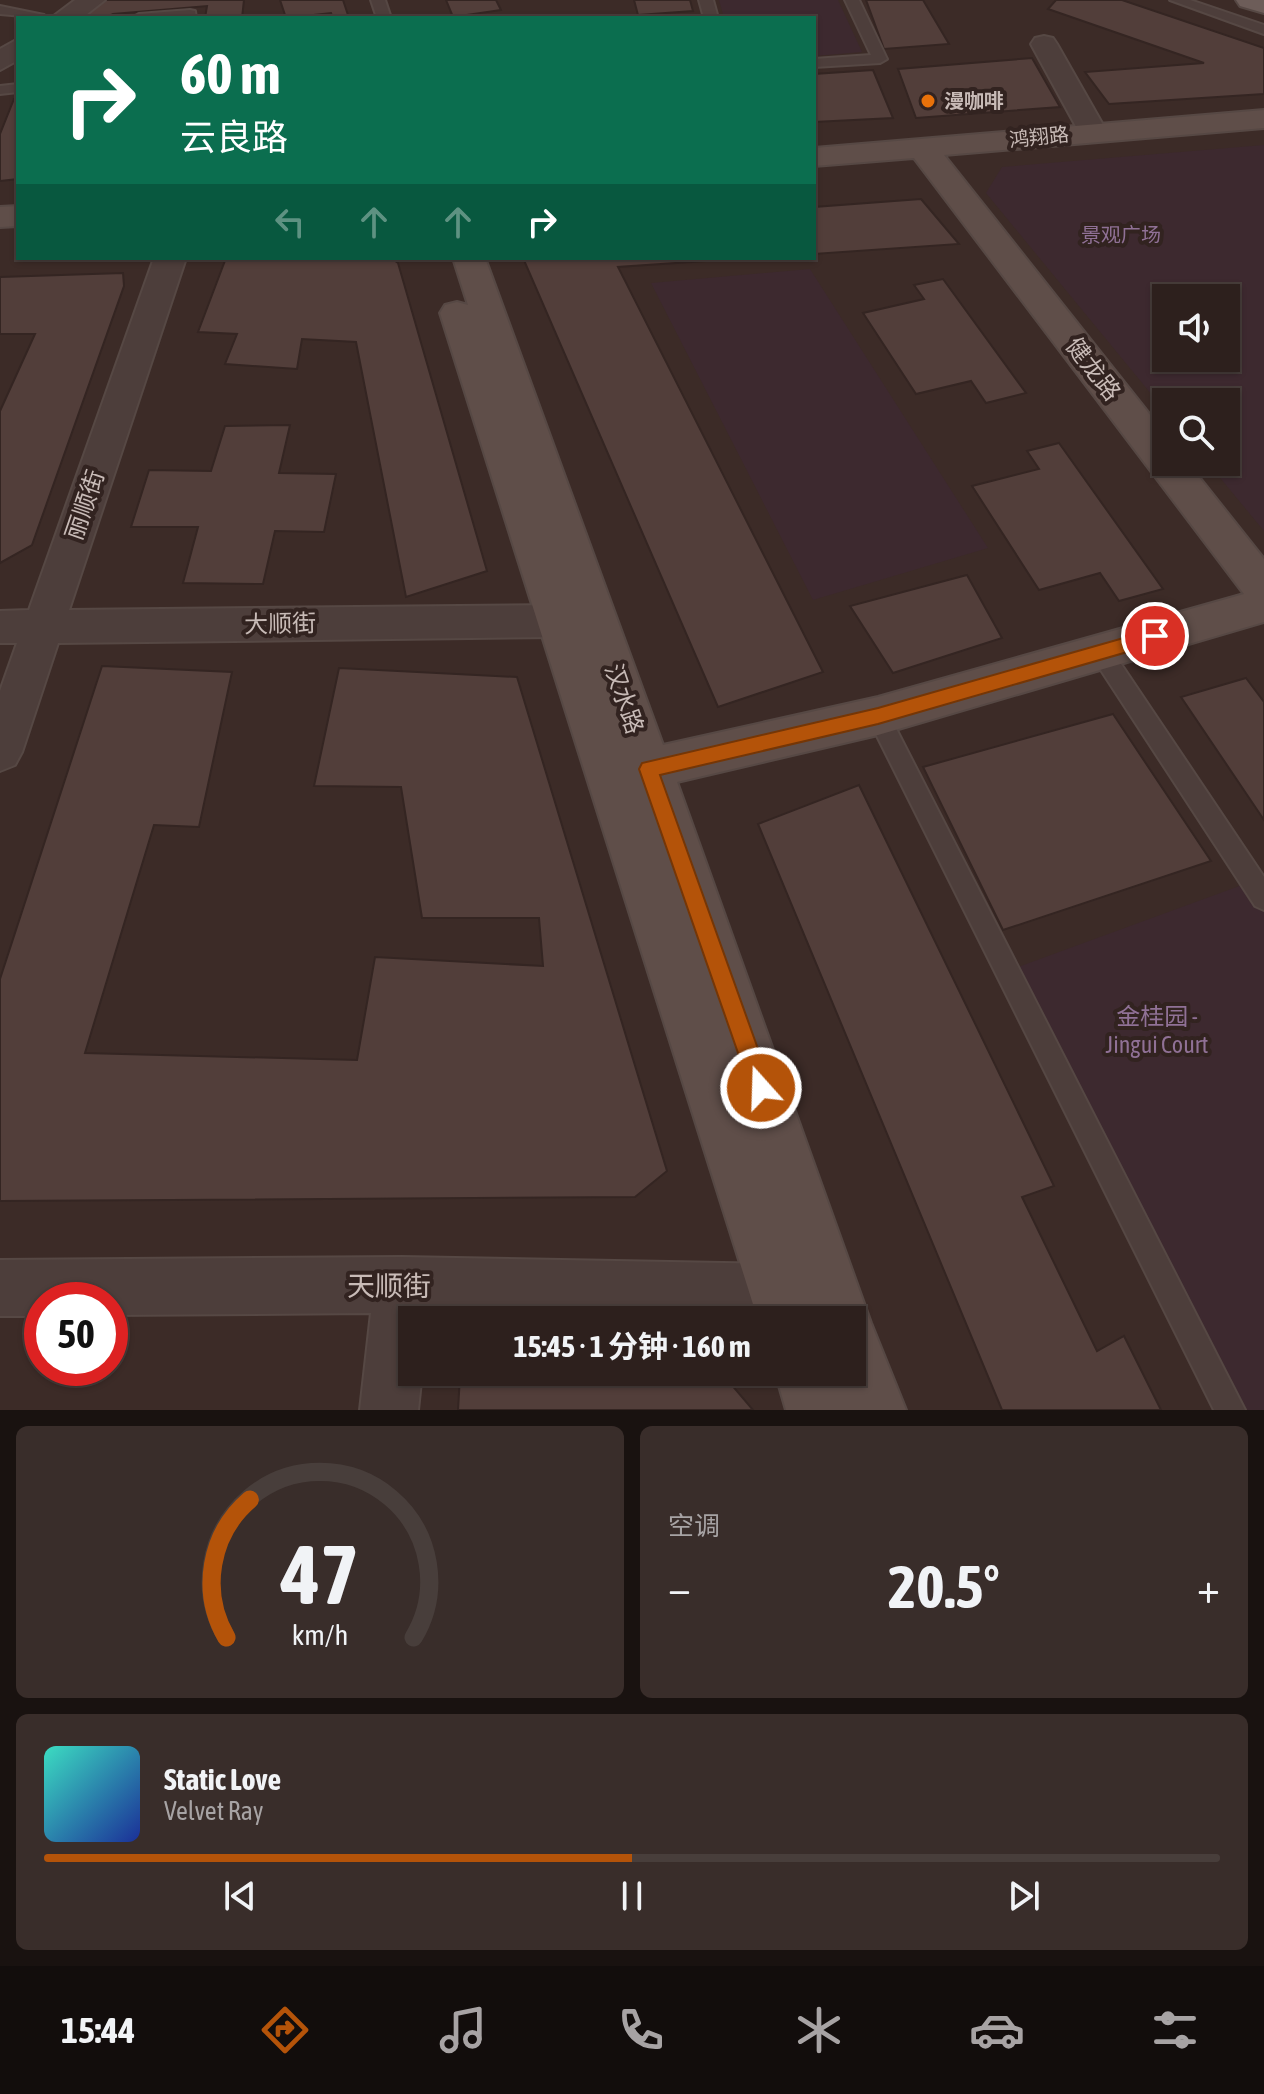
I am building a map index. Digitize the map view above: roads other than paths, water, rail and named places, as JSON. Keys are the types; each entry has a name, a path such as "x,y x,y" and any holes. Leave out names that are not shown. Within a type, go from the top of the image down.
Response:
{"main road":[{"path":"1249,0 1264,5"},
{"name":"鸿翔路","path":"816,157 1264,119"},
{"name":"健龙路","path":"923,149 1264,589"},
{"name":"汉水路","path":"439,260 559,621 630,773 838,1306"},
{"name":"汉水路","path":"470,260 630,773 784,1306"},
{"path":"630,773 878,716 1264,605"},
{"path":"866,1385 875,1410"},
{"path":"809,1386 817,1410"}],"street":[{"path":"67,16 92,0"},
{"path":"1044,44 1093,132"},
{"path":"0,62 16,49"},
{"name":"丽顺街","path":"0,752 169,260"},
{"name":"大顺街","path":"0,627 559,621"},
{"path":"389,1410 402,1285"},
{"name":"天顺街","path":"0,1288 402,1285 784,1306"}],"lane":[{"path":"816,63 880,59 852,0"},
{"path":"1177,0 1264,30"},
{"path":"0,10 29,16"},
{"path":"164,16 190,16"},
{"path":"1101,652 1264,898"},
{"path":"878,716 1230,1410"}],"place":[{"name":"漫咖啡","path":"928,101"}],"park label":[{"name":"景观广场","path":"1121,235"},
{"name":"金桂园 - Jingui Court","path":"1157,1031"}]}
